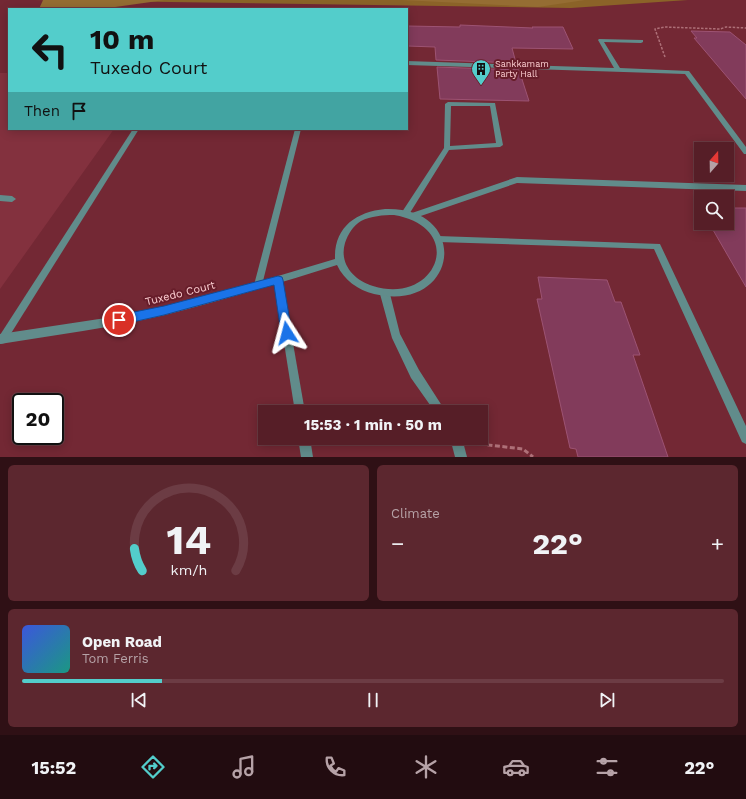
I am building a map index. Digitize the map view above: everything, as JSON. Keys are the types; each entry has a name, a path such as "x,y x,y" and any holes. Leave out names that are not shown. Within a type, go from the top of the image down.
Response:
{"street":[{"path":"618,70 601,40 641,41"},
{"path":"408,63 687,72 746,152"},
{"path":"408,215 447,148 448,104 493,104 500,145 447,148"},
{"path":"1,340 135,130"},
{"path":"258,285 298,130"},
{"path":"408,215 517,180 746,188"},
{"path":"0,198 12,199"},
{"path":"394,212 408,215 428,225 438,239 442,254 437,271 425,284 407,292 385,294 364,288 348,276 339,261 339,245 346,230 358,219 375,213 394,212"},
{"path":"438,239 658,246 746,438"},
{"name":"Tuxedo Court","path":"1,340 164,311 278,280 339,261"},
{"path":"278,280 299,405"},
{"path":"385,294 395,335 415,374 437,405"},
{"path":"305,445 307,457"},
{"path":"458,445 461,457"}],"path":[{"path":"668,71 656,29 665,27 720,29 726,27 746,28"},
{"path":"488,445 524,449 533,457"}],"shaded area":[{"path":"33,0 688,0 571,8"},
{"path":"43,0 165,0 108,8 39,8"},
{"path":"401,0 585,0 538,7"},
{"path":"0,73 8,73 8,130 113,130 0,289"}],"building":[{"path":"460,25 533,28 532,27 563,27 573,49 512,48 516,63 436,60 435,47 408,46 408,26 460,27"},
{"path":"691,31 730,32 746,45 746,99 694,38 697,38"},
{"name":"Sankkamam Party Hall","path":"437,67 519,70 529,101 440,99"},
{"path":"734,208 746,208 746,287 713,230 734,230"},
{"path":"538,277 607,280 615,302 621,302 640,355 633,355 668,457 578,457 576,449 570,448 537,299 542,299"}],"place":[{"name":"Sankkamam Party Hall","path":"481,86"}],"route":[{"path":"119,320 164,311 278,280 287,333"}]}
